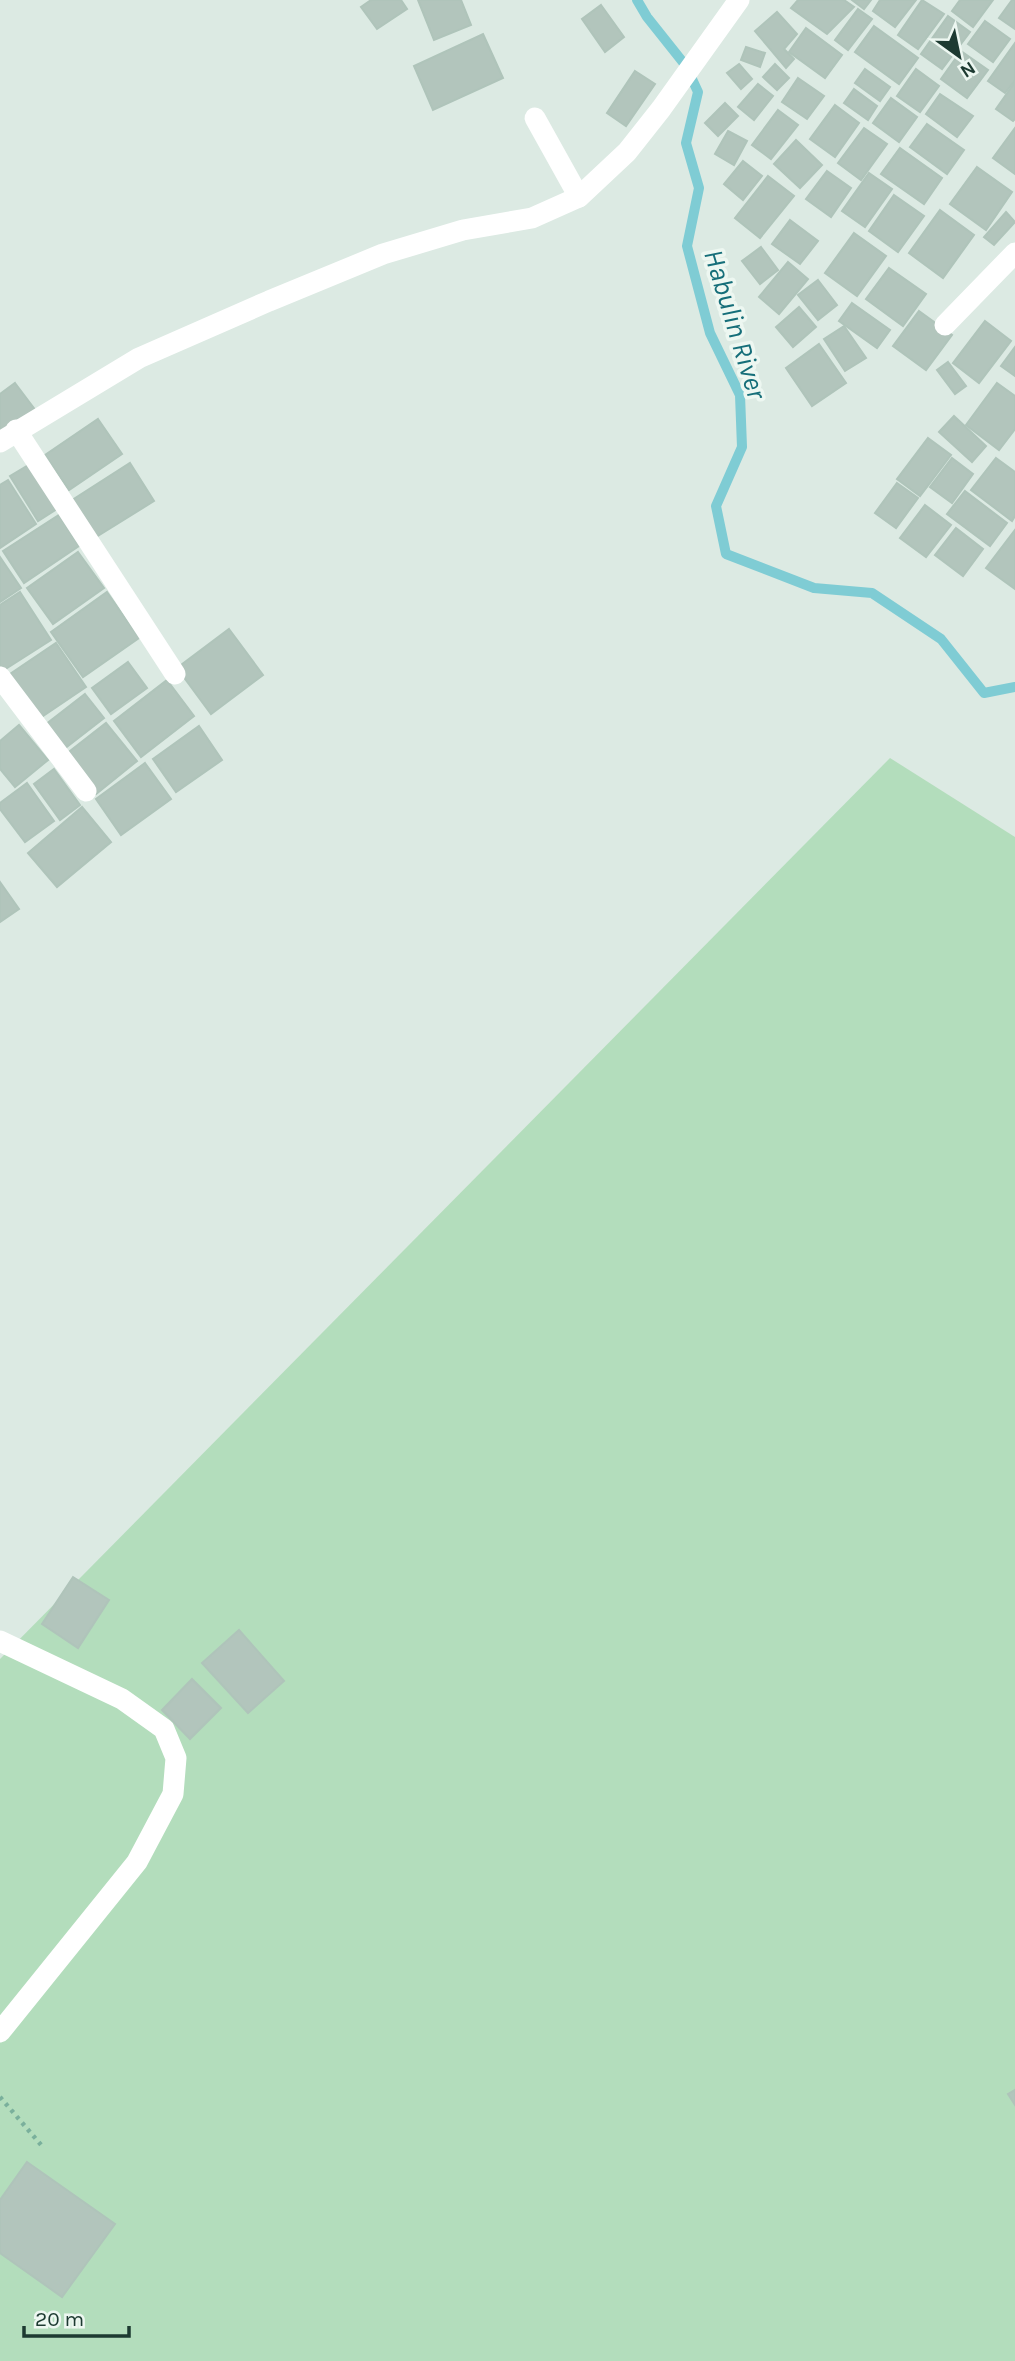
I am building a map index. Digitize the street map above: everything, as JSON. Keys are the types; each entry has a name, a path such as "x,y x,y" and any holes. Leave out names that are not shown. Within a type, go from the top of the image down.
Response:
{"street":[{"path":"175,674 8,436 139,358 281,296 383,254 463,230 532,218 579,197 626,152 661,109 739,0"},
{"path":"534,118 579,197"},
{"path":"945,325 1015,253"},
{"path":"0,677 86,791"},
{"path":"0,1641 122,1699 164,1729 176,1758 173,1794 136,1862 0,2032"}],"path":[{"path":"0,2097 42,2146"}],"green space":[{"path":"890,758 1015,837 1015,2361 0,2361 0,1659"}],"building":[{"path":"371,0 401,0 407,9 377,29 361,7"},
{"path":"418,0 461,0 471,25 434,40"},
{"path":"798,0 844,0 854,7 827,34 791,8"},
{"path":"852,0 871,0 864,9"},
{"path":"880,0 916,0 895,27 873,11"},
{"path":"922,0 944,14 918,49 898,35"},
{"path":"960,0 993,0 973,27 952,11"},
{"path":"1012,0 1015,0 1015,29 999,18"},
{"path":"601,5 624,37 605,52 582,19"},
{"path":"858,9 872,19 848,50 835,40"},
{"path":"777,12 797,34 784,49 794,59 786,68 755,31"},
{"path":"948,16 970,32 942,69 921,54"},
{"path":"985,21 1010,39 993,62 968,44"},
{"path":"874,26 918,58 899,84 855,52"},
{"path":"806,28 842,55 825,78 789,52"},
{"path":"483,34 503,78 433,110 414,66"},
{"path":"1015,43 1015,80 1005,93 988,81"},
{"path":"746,47 765,53 760,67 741,60"},
{"path":"961,51 988,70 967,98 941,79"},
{"path":"739,64 752,79 741,89 727,73"},
{"path":"775,64 789,78 777,90 763,77"},
{"path":"865,69 890,87 880,101 855,83"},
{"path":"916,69 939,86 920,112 897,96"},
{"path":"635,71 655,84 626,126 607,113"},
{"path":"798,78 824,96 807,119 782,102"},
{"path":"1015,82 1015,119 1013,121 996,109"},
{"path":"758,84 773,96 754,120 738,107"},
{"path":"854,89 877,106 868,120 844,103"},
{"path":"940,94 973,116 957,137 926,114"},
{"path":"891,98 917,117 899,142 873,123"},
{"path":"725,103 738,116 718,136 705,123"},
{"path":"835,105 859,123 835,157 810,139"},
{"path":"778,110 798,125 771,159 752,145"},
{"path":"927,124 964,150 947,174 910,147"},
{"path":"864,128 887,144 861,180 838,163"},
{"path":"1015,128 1015,174 993,158"},
{"path":"728,131 747,141 734,165 715,154"},
{"path":"796,140 822,165 800,188 774,164"},
{"path":"900,148 942,178 924,204 881,174"},
{"path":"743,161 762,176 743,200 724,184"},
{"path":"977,167 1012,192 986,230 950,204"},
{"path":"827,171 851,188 831,217 806,199"},
{"path":"869,173 892,189 865,227 842,211"},
{"path":"768,176 794,196 760,238 735,218"},
{"path":"894,195 924,216 898,252 869,231"},
{"path":"940,210 974,235 943,278 909,253"},
{"path":"1006,212 1015,222 994,245 984,237"},
{"path":"790,220 818,241 800,264 772,244"},
{"path":"854,233 886,256 857,296 825,273"},
{"path":"761,247 778,270 760,284 742,261"},
{"path":"788,262 808,279 779,314 759,297"},
{"path":"889,268 926,294 903,326 866,299"},
{"path":"818,280 837,305 818,320 798,295"},
{"path":"852,303 890,330 877,348 839,321"},
{"path":"799,307 816,327 793,347 776,327"},
{"path":"919,311 952,335 926,370 893,346"},
{"path":"985,321 1011,341 979,383 953,363"},
{"path":"844,326 866,358 845,371 824,339"},
{"path":"819,344 846,383 812,406 786,368"},
{"path":"1015,347 1015,376 1001,366"},
{"path":"948,362 966,386 955,394 937,370"},
{"path":"15,383 36,411 0,432 0,394"},
{"path":"997,383 1015,396 1015,429 999,450 966,425"},
{"path":"954,416 986,446 972,462 939,432"},
{"path":"98,419 122,454 69,490 45,455"},
{"path":"928,438 951,455 920,496 897,479"},
{"path":"952,458 973,474 952,503 930,487"},
{"path":"996,458 1015,472 1015,516 1012,521 971,490"},
{"path":"130,463 154,501 93,539 69,502"},
{"path":"30,464 57,509 38,521 10,476"},
{"path":"8,480 36,524 0,548 0,485"},
{"path":"897,483 918,498 896,528 875,513"},
{"path":"965,491 1007,523 990,546 947,514"},
{"path":"925,505 951,525 926,557 900,538"},
{"path":"59,515 79,546 24,583 3,551"},
{"path":"956,528 983,549 963,576 935,555"},
{"path":"1015,530 1015,589 986,568"},
{"path":"78,552 104,588 53,624 27,588"},
{"path":"0,557 21,588 0,602"},
{"path":"20,592 51,640 4,670 0,665 0,605"},
{"path":"107,592 139,638 83,677 51,632"},
{"path":"229,629 263,675 211,714 177,668"},
{"path":"56,643 86,687 37,720 7,676"},
{"path":"128,662 147,688 111,714 92,688"},
{"path":"167,680 194,716 141,757 114,721"},
{"path":"85,694 104,718 64,749 45,725"},
{"path":"106,723 137,761 96,794 65,755"},
{"path":"19,725 48,760 15,787 0,769 0,741"},
{"path":"199,726 222,760 176,792 153,759"},
{"path":"145,763 171,799 121,835 96,799"},
{"path":"54,769 80,805 60,820 34,784"},
{"path":"27,783 54,821 25,842 0,809 0,803"},
{"path":"82,807 111,842 57,887 28,853"},
{"path":"0,882 19,909 0,922"},
{"path":"73,1577 109,1600 78,1648 42,1624"},
{"path":"239,1630 284,1681 248,1713 202,1663"},
{"path":"192,1679 221,1708 190,1739 162,1710"},
{"path":"1015,2090 1015,2105 1008,2094"},
{"path":"27,2162 115,2224 62,2297 0,2253 0,2200"}],"waterway":[{"name":"Habulin River","path":"637,0 647,17 686,66 698,92 686,143 699,188 687,246 710,333 740,395 742,447 716,506 726,554 814,588 872,593 941,639 984,693 1015,687"}]}
